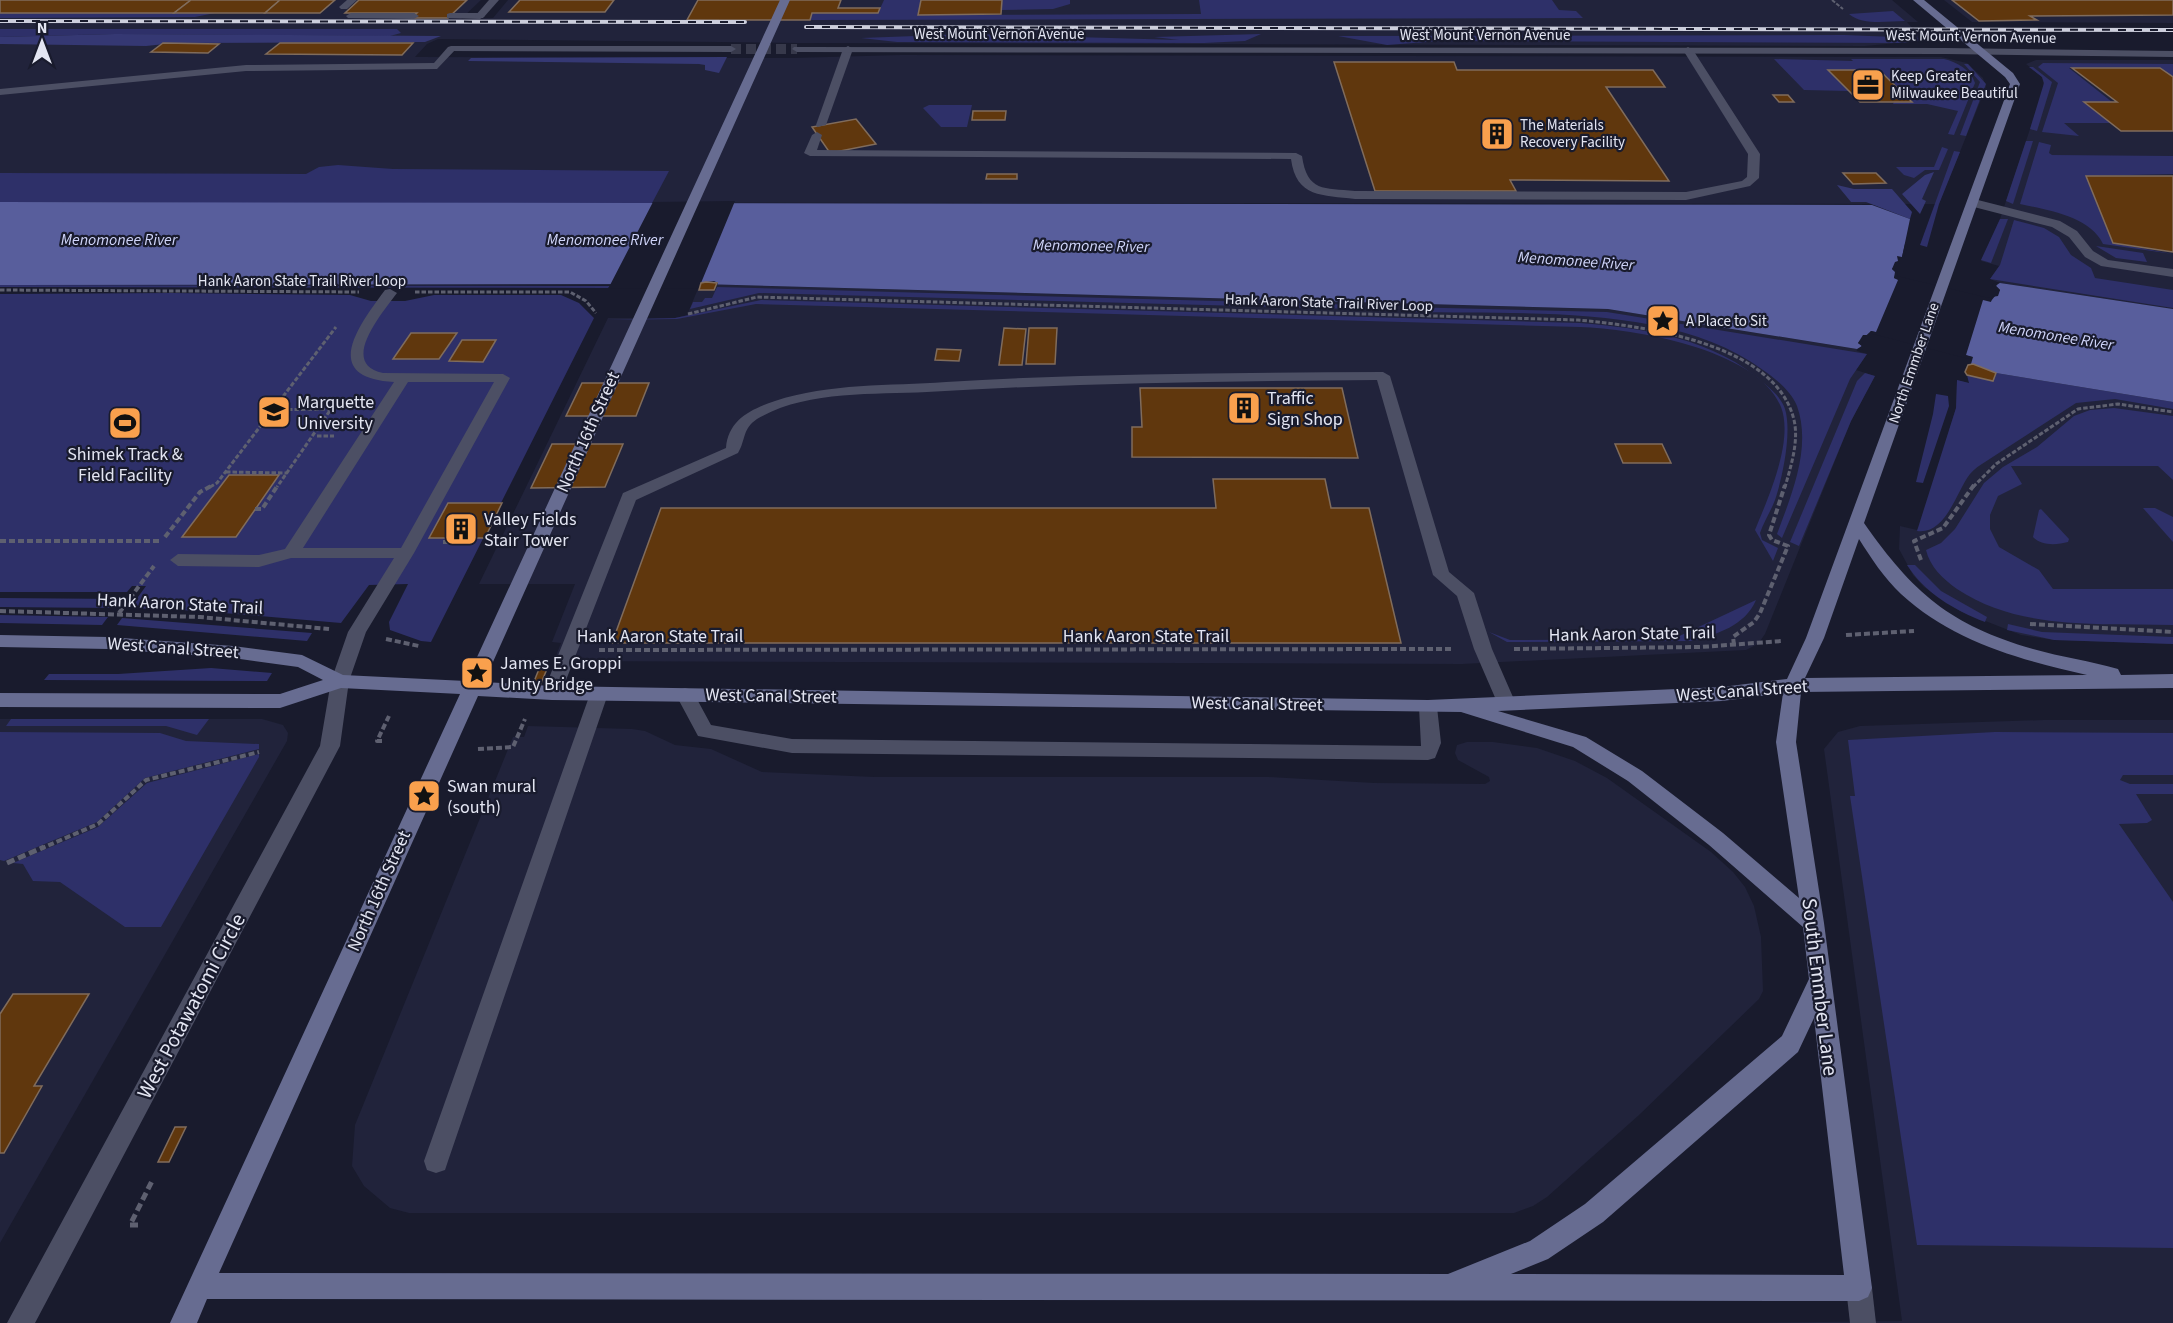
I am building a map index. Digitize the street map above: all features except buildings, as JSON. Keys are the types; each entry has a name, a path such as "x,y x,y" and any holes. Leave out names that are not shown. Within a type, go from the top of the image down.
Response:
{"street":[{"path":"450,16 480,16 494,0"},
{"name":"North 16th Street","path":"183,1323 785,0"},
{"path":"1918,0 1980,52"},
{"path":"351,16 414,16"},
{"path":"0,92 246,68 437,66 451,49 731,49"},
{"name":"West Mount Vernon Avenue","path":"797,49 1688,50 2173,54"},
{"path":"848,49 810,153 1296,156 1300,178 1307,185 1320,190 1355,195 1686,196 1746,184 1753,178 1754,154 1688,50"},
{"name":"North Emmber Lane","path":"1793,686 1815,638 1912,367 1974,203 2015,84 2009,75 1980,52"},
{"path":"1974,203 2056,224 2073,234 2089,254 2106,263 2173,273"},
{"path":"291,553 404,378 373,375 361,369 357,360 360,336 390,293"},
{"path":"552,693 629,497 733,450 734,434 741,423 764,410 803,399 849,393 994,383 1128,377 1383,376 1441,575 1465,593 1483,649 1507,704"},
{"name":"West Potawatomi Circle","path":"20,1323 330,746 340,681 357,632 406,553 503,378 404,378"},
{"path":"1856,523 1892,574 1906,589 1926,607 1963,629 2030,655 2146,681"},
{"path":"178,560 259,561 291,553 406,553"},
{"name":"West Canal Street","path":"0,641 108,643 233,652 302,661 340,681"},
{"name":"West Canal Street","path":"0,700 280,701 340,681 552,693 1428,707 1722,694 1793,686 2173,681"},
{"name":"South Emmber Lane","path":"1793,686 1786,742 1813,923 1858,1288"},
{"path":"436,1161 599,694"},
{"path":"685,694 705,731 792,746 1428,753 1431,743 1428,707"},
{"path":"1461,706 1492,718 1579,742 1635,776 1716,838 1813,923"},
{"path":"1450,1286 1539,1250 1594,1212 1790,1044 1820,982"},
{"path":"199,1286 1858,1288 1863,1323"}],"path":[{"path":"1832,0 1843,9"},
{"name":"Hank Aaron State Trail River Loop","path":"0,291 570,292 586,301 596,313"},
{"name":"Hank Aaron State Trail River Loop","path":"688,314 757,297 1578,320 1650,328 1703,343 1741,360 1775,386 1791,407 1795,433 1793,460 1786,489 1769,535 1772,540 1788,546"},
{"path":"162,542 200,492 217,483 226,472 340,321"},
{"path":"1924,566 1914,541 1937,535 1953,518 1972,487 1992,466 2042,435 2067,414 2106,404 2173,412"},
{"path":"255,509 262,509 331,410 262,410"},
{"path":"226,472 287,473"},
{"path":"0,541 172,542"},
{"name":"Hank Aaron State Trail","path":"1734,645 1733,637 1754,622 1760,613 1788,546"},
{"path":"119,614 139,586"},
{"name":"Hank Aaron State Trail","path":"0,611 200,616 357,632"},
{"path":"2027,624 2057,628 2173,632"},
{"path":"1864,633 1926,631"},
{"name":"Hank Aaron State Trail","path":"569,650 1483,649 1758,644"},
{"path":"382,741 376,741 389,716"},
{"path":"475,756 479,747 513,747 525,718"},
{"path":"7,862 98,824 146,780 259,752"},
{"path":"138,1225 130,1225 152,1181"}],"shaded area":[{"path":"0,0 481,0 461,19 493,18 508,0 1892,0 1918,22 1907,22 1921,38 1919,41 1865,46 799,43 438,39 427,44 415,57 793,58 901,55 1941,57 1967,63 1983,78 1986,87 1939,204 0,202"},
{"path":"884,0 921,0 918,15 1201,14 1199,0 1552,0 1559,10 1576,11 1583,18 810,20 812,13 878,13"},
{"path":"1002,0 1070,0 1070,4 1053,9 1001,10"},
{"path":"1944,0 2173,0 2173,23 1972,22"},
{"path":"1893,11 1905,21 1868,21 1849,14"},
{"path":"0,13 215,13 195,17 0,18"},
{"path":"0,29 397,29 401,33 390,36 115,34 0,37"},
{"path":"115,34 441,36 425,42 174,43 146,46 0,44 0,37"},
{"path":"970,34 1179,40 1154,37 1261,34 1245,41 1204,43 897,42 861,38"},
{"path":"1844,35 1921,38 1919,41 1901,43 1440,41 1387,45 1338,36"},
{"path":"727,57 719,73 705,70 705,65 699,64 468,61 471,58"},
{"path":"1774,59 1853,61 1851,59 1944,59 1963,67 1975,83 1954,135 1948,134 1958,111 1927,104 1893,104 1894,102 1912,101 1879,70 1829,70 1849,91 1804,90"},
{"path":"2036,60 2173,60 2173,309 2000,283 1990,279 1999,266 1981,261 2000,219 2044,87 2042,77 2026,64"},
{"path":"2043,63 2173,64 2173,77 2159,68 2069,68 2112,102 2085,102 2111,123 2064,123 2079,136 2042,132 2058,83 2038,67"},
{"path":"1964,64 1968,64 1986,84 1966,136 1960,135 1980,82"},
{"path":"2029,67 2033,67 2052,82 2037,131 2030,129 2044,83 2042,77"},
{"path":"929,105 972,105 967,127 941,127 923,108"},
{"path":"2026,141 2033,141 2013,204 2006,201"},
{"path":"2039,142 2051,145 2049,153 2052,155 2173,156 2173,174 2086,176 2113,243 2173,254 2103,244 2097,234 2078,221 2055,212 2020,204"},
{"path":"1942,147 1948,149 1939,170 1925,170 1914,178 1904,175 1896,167 1934,167"},
{"path":"1954,151 1960,152 1939,204 1927,247 1920,245"},
{"path":"338,165 393,169 669,171 651,205 0,202 0,173 306,174 319,167"},
{"path":"1934,172 1922,199 1926,201 1920,214 1902,194 1925,175"},
{"path":"1837,185 1854,189 1892,189 1912,212 1910,219 1866,202 1851,202"},
{"path":"2000,219 2008,219 1991,263 1981,260"},
{"path":"2014,220 2044,228 2059,237 2071,255 2091,268 2095,278 2173,290 2173,308 1990,279 2000,265"},
{"path":"2096,246 2143,253 2147,262 2116,258"},
{"path":"700,284 1608,309 1857,349 1867,354 1856,370 1875,376 1851,421 1765,634 1758,644 1746,650 1462,664 554,661 561,643 552,642 575,584 479,584 608,318 675,318 687,315"},
{"path":"0,285 610,286 608,288 0,287"},
{"path":"717,287 1359,305 1355,309 759,293 690,309 693,302 702,302 705,298 712,298"},
{"name":"Marquette University","path":"0,294 350,295 371,301 405,301 434,295 561,295 579,303 594,318 431,642 421,641 390,630 389,622 408,584 369,585 341,623 201,611 130,608 146,586 132,586 127,592 0,592"},
{"path":"761,300 1580,323 1629,328 1678,338 1724,356 1746,369 1771,389 1784,405 1788,430 1784,467 1775,500 1760,533 1762,540 1778,548 1773,561 1755,530 1782,452 1784,421 1781,407 1768,387 1747,370 1722,357 1661,338 1631,332 1580,327 756,304 677,319 607,320 675,318"},
{"path":"1405,307 1607,312 1867,354 1850,379 1782,538 1777,534 1798,472 1801,455 1801,422 1797,406 1791,395 1763,370 1727,348 1686,333 1641,323 1547,314 1413,312"},
{"path":"1865,373 1875,376 1851,421 1799,546 1790,542 1857,381"},
{"path":"1996,373 2173,402 2173,409 2115,399 2076,403 1975,469 1943,519 1936,526 1917,531 1956,408 1957,380 1969,383 1967,375 1993,380"},
{"path":"1967,375 1988,381 2173,402 2173,644 2054,640 2021,635 1960,611 1924,587 1913,575 1899,549 1900,526 1917,530 1921,523 1956,408 1957,380 1969,383"},
{"path":"1936,394 1948,396 1949,406 1923,483 1916,482 1933,414"},
{"path":"2114,408 2173,416 2173,480 2158,466 2011,466 2022,484 1998,496 1990,515 1990,529 1999,547 2039,570 2053,589 2173,589 2173,625 2089,624 2034,618 1981,603 1942,577 1931,562 1926,550 1941,543 1955,529 1984,483 2003,467 2037,447 2074,416 2090,410"},
{"path":"2143,508 2155,508 2173,517 2173,542"},
{"path":"2041,509 2069,539 2068,542 2049,544 2033,537"},
{"path":"1907,565 1915,565 1941,591 1987,617 1985,622 1941,600 1922,584"},
{"path":"0,598 122,599 114,608 0,607"},
{"path":"1756,600 1738,623 1720,632 1692,641 1507,642 1489,632 1510,640 1673,639"},
{"path":"0,615 108,617 102,625 0,623"},
{"path":"122,618 312,633 307,641 117,625"},
{"path":"2008,624 2042,632 2173,637 2173,644 2054,640 2007,630"},
{"path":"211,668 272,673 267,681 44,680 49,674 118,674"},
{"path":"0,719 262,719 283,725 288,733 287,741 0,1243"},
{"path":"11,719 209,719 197,735 166,726 6,726"},
{"path":"2044,720 2173,720 2173,1323 1748,1323 1902,1321 1824,749 1838,732 1860,726"},
{"path":"528,726 632,729 645,731 675,745 711,749 762,772 874,777 1269,777 1374,783 1485,784 1490,781 1489,777 1458,760 1455,753 1457,745 1467,742 1493,742 1537,748 1575,761 1607,778 1711,852 1733,872 1745,887 1754,906 1761,937 1763,991 1759,999 1639,1115 1547,1197 1533,1206 1514,1213 409,1213 390,1208 364,1186 352,1166 355,1125 513,737 524,737"},
{"path":"0,732 160,733 186,741 259,744 259,749 145,778 97,822 4,861 0,860"},
{"path":"1995,732 2173,733 2173,775 2123,775 2120,780 2130,784 2173,784 2173,794 2136,794 2152,820 2147,823 2119,824 2173,902 2173,1248 1917,1245 1850,796 1855,796 1848,740"},
{"path":"259,754 161,927 125,927 60,882 33,881 23,864 13,863 98,827 147,783"}],"water":[{"name":"Menomonee River","path":"0,202 1872,205 1910,219 1902,257 1892,269 1896,272 1894,278 1991,301 2000,290 1995,285 2000,283 2173,309 2173,402 1996,373 1970,364 1972,357 1871,331 1858,343 1862,346 1857,349 1608,309 700,284 0,285"}],"pier":[{"path":"735,201 701,283 714,281 718,283 716,288 608,289 653,202"},
{"path":"1905,244 1908,245 1904,258 1895,269 1898,271 1897,276 1989,298 1996,290 1992,287 1993,284 2000,282 1996,286 2000,290 1998,296 1992,297 1991,302 1983,300 1966,355 1973,357 1971,364 1996,373 1969,366 1969,359 1873,334 1870,338 1864,338 1863,349 1856,351 1862,346 1858,343 1863,335 1869,335 1871,331 1876,332 1898,280 1894,278 1895,272 1892,269 1898,261 1897,256 1902,257"}],"tunnel":[{"path":"731,49 797,49"}],"railway":[{"path":"0,21 745,22"},
{"path":"806,27 2173,30"}],"place":[{"name":"Keep Greater Milwaukee Beautiful","path":"1868,85"},
{"name":"The Materials Recovery Facility","path":"1497,134"},
{"name":"A Place to Sit","path":"1663,321"},
{"name":"Traffic Sign Shop","path":"1244,408"},
{"name":"Marquette University","path":"274,412"},
{"name":"Shimek Track & Field Facility","path":"125,423"},
{"name":"Valley Fields Stair Tower","path":"461,529"},
{"name":"James E. Groppi Unity Bridge","path":"477,673"},
{"name":"Swan mural (south)","path":"424,796"}]}
